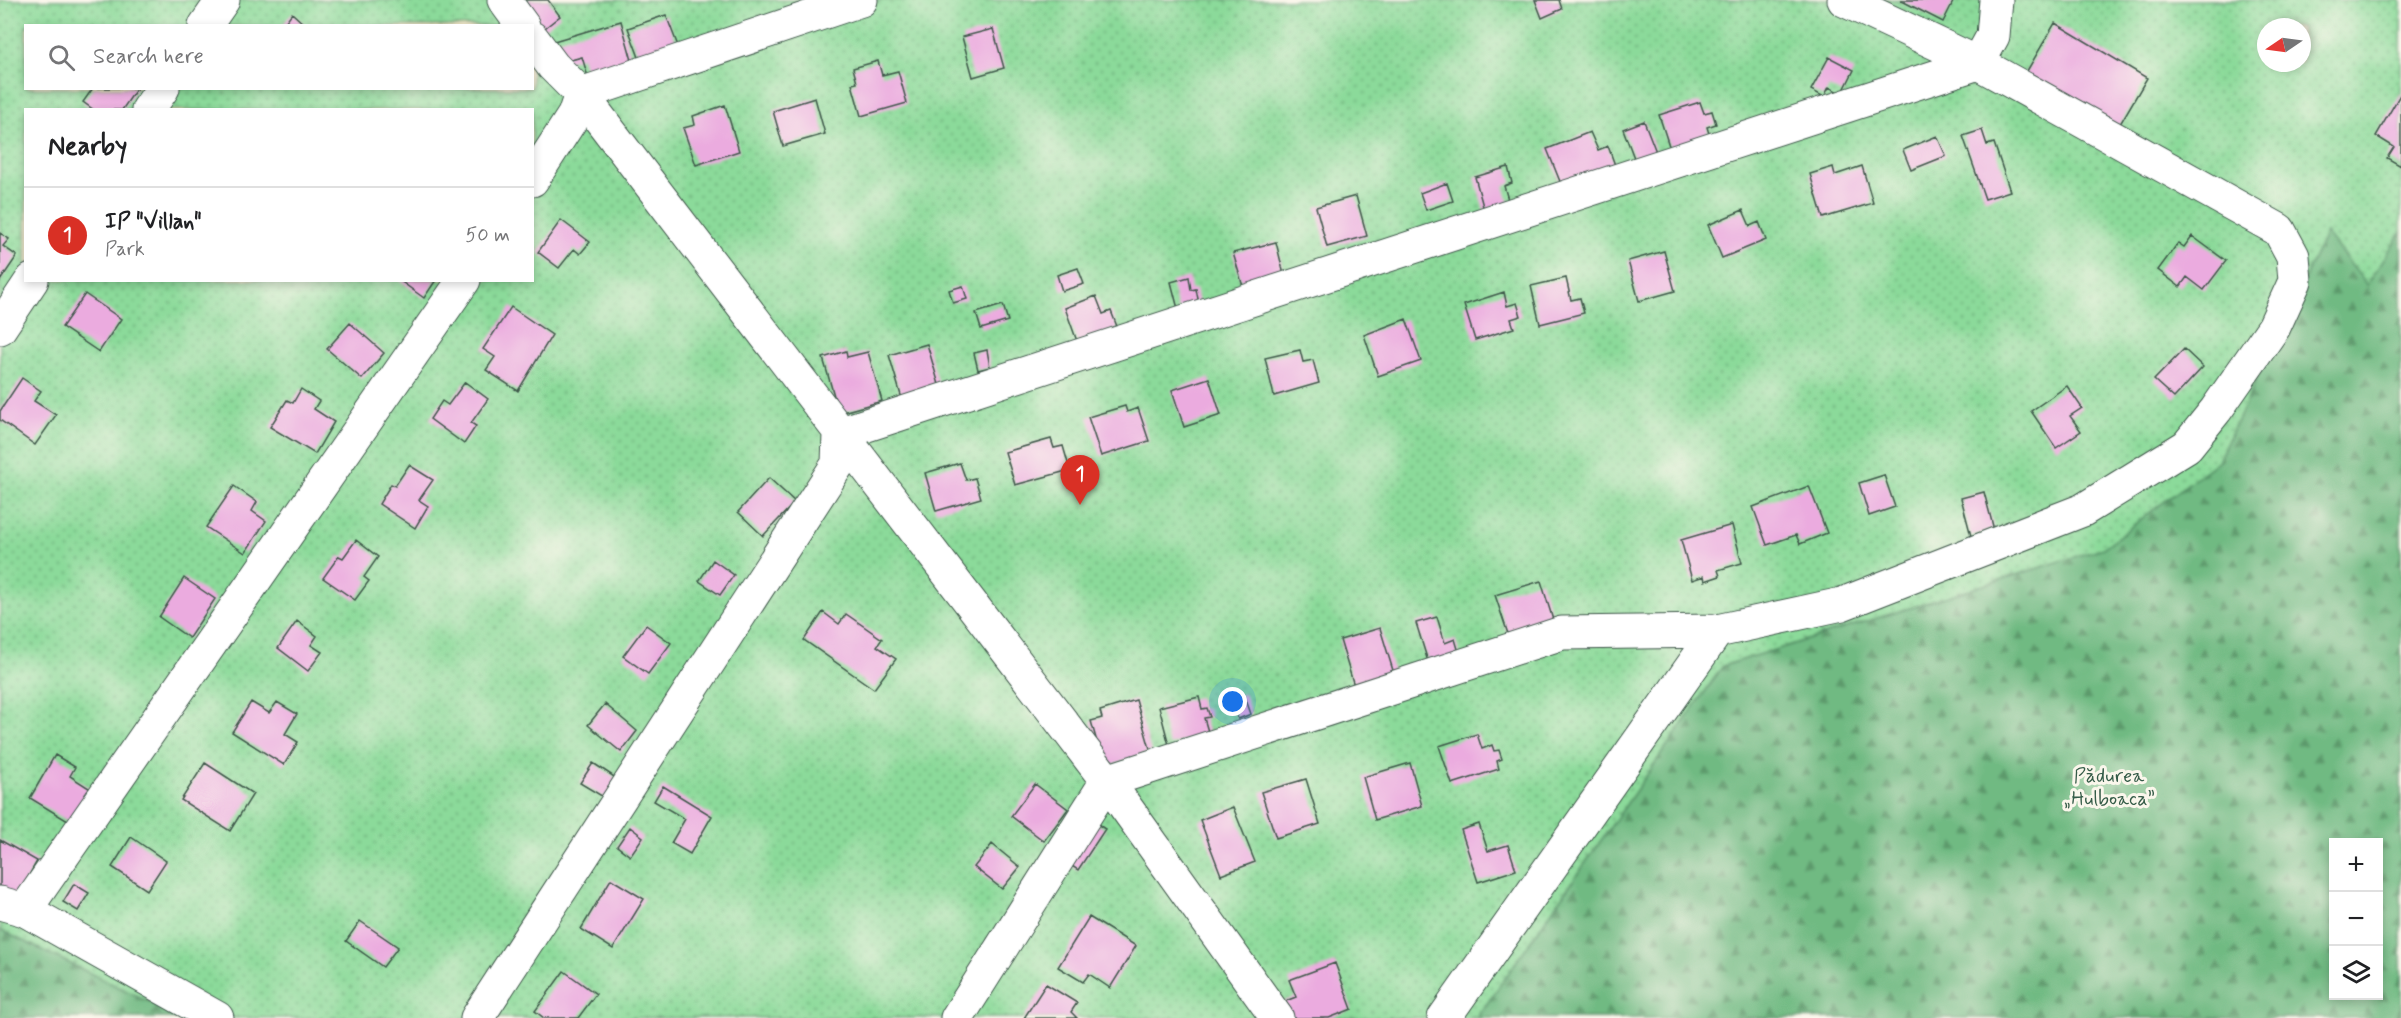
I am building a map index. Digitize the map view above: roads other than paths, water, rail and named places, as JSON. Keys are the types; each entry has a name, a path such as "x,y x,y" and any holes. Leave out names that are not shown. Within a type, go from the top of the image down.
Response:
{"street":[{"path":"207,24 223,0"},
{"path":"504,0 522,24"},
{"path":"581,94 861,0"},
{"path":"957,1018 1107,781 1562,633 1717,632 1842,604 2083,510 2187,446 2217,410 2274,327 2291,290 2295,280 2293,256 2279,230 1978,63 1844,0"},
{"path":"839,434 1978,63 1993,36 1996,0"},
{"path":"534,41 553,66 581,94 839,434 1107,781 1276,1018"},
{"path":"149,108 162,90"},
{"path":"534,177 574,115 581,94"},
{"path":"0,328 31,282"},
{"path":"217,1018 13,906 463,282"},
{"path":"477,1018 838,464 839,434"},
{"path":"1444,1018 1717,632"}],"place":[{"name":"IP \"Villan\"","path":"1080,505"}],"park label":[{"name":"Pădurea „Hulboaca”","path":"2109,788"}]}
